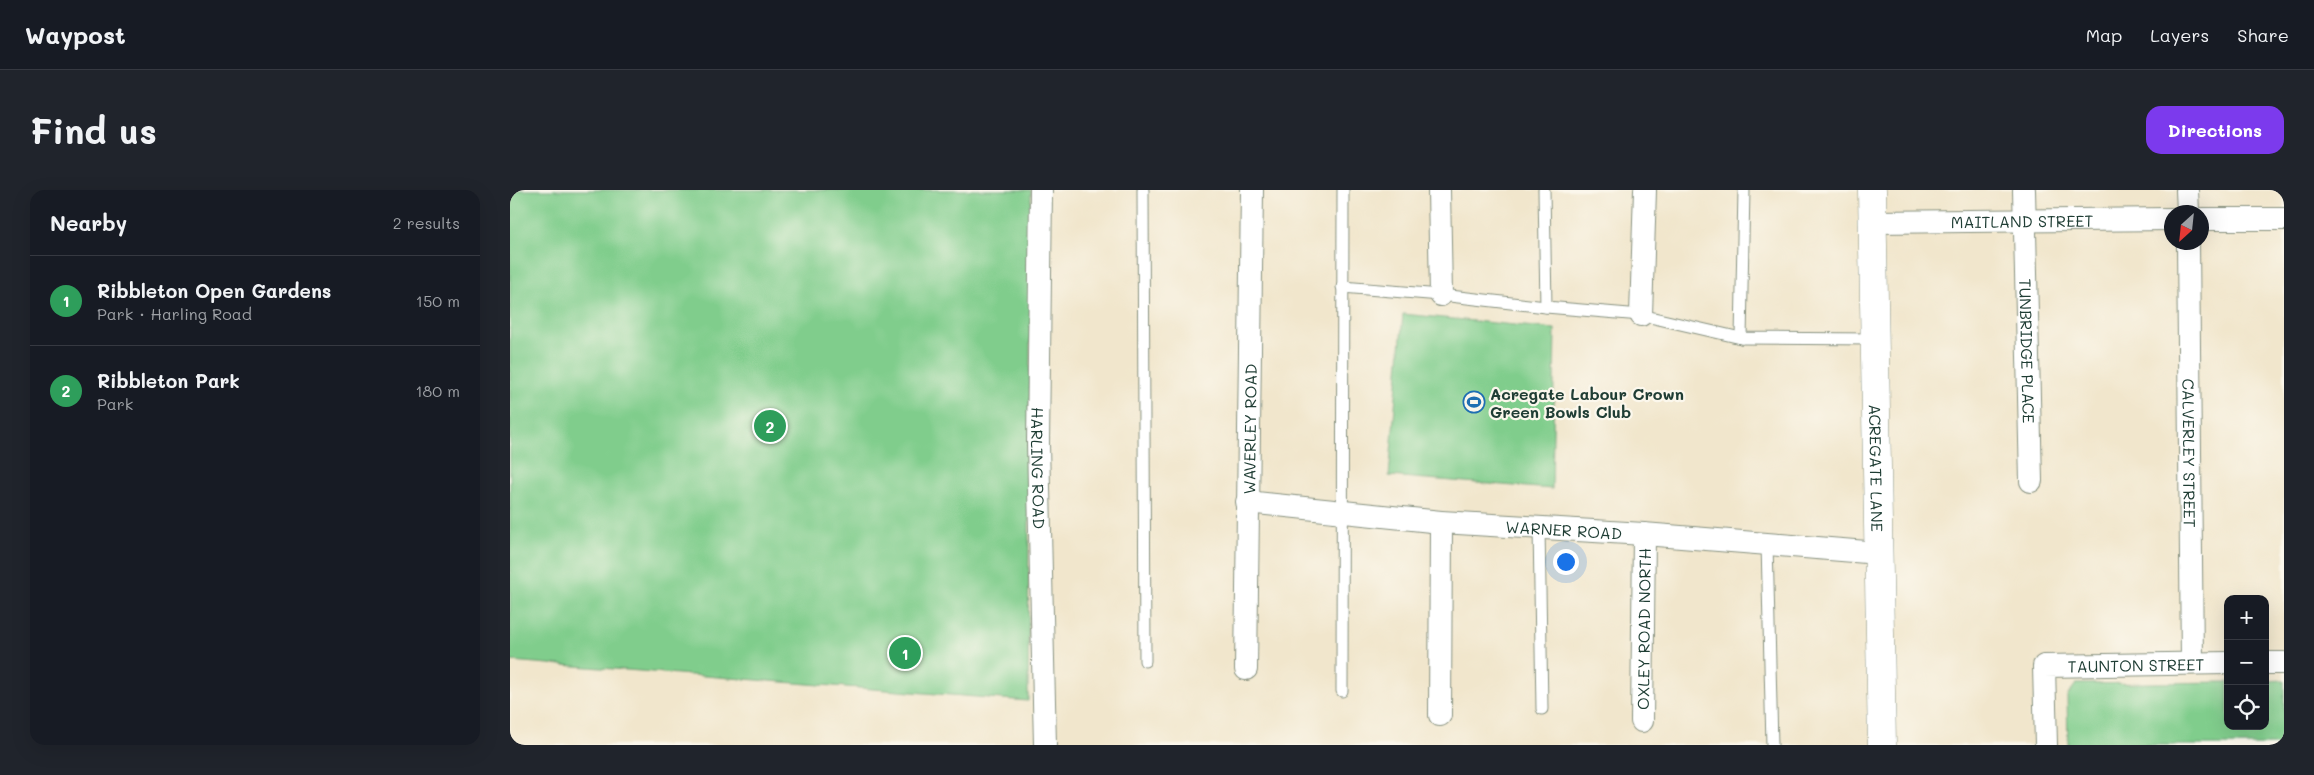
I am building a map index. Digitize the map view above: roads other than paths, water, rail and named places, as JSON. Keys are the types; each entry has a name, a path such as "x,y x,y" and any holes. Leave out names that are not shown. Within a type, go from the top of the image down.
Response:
{"street":[{"name":"HARLING ROAD","path":"1041,190 1038,444 1045,745"},
{"name":"WAVERLEY ROAD","path":"1246,669 1252,190"},
{"path":"1439,190 1441,295"},
{"path":"1641,315 1645,190"},
{"name":"ACREGATE LANE","path":"1872,190 1882,745"},
{"name":"TUNBRIDGE PLACE","path":"2024,190 2031,481"},
{"path":"2187,190 2188,205"},
{"name":"MAITLAND STREET","path":"1873,222 2164,219"},
{"path":"2209,219 2284,219"},
{"name":"CALVERLEY STREET","path":"2188,250 2192,663"},
{"name":"WARNER ROAD","path":"1247,502 1441,522 1644,534 1879,553"},
{"path":"1440,716 1441,522"},
{"name":"OXLEY ROAD NORTH","path":"1642,722 1644,534"},
{"name":"TAUNTON STREET","path":"2046,745 2044,666 2224,663"},
{"path":"2269,663 2284,663"}],"lane":[{"path":"1143,190 1145,660"},
{"path":"1342,691 1343,190"},
{"path":"1544,190 1546,307"},
{"path":"1741,338 1744,190"},
{"path":"1342,287 1641,315 1741,338 1875,339"},
{"path":"1539,528 1542,709"},
{"path":"1767,544 1772,745"}],"place":[{"name":"Acregate Labour Crown Green Bowls Club","path":"1474,402"},
{"name":"Ribbleton Park","path":"770,426"},
{"name":"Ribbleton Open Gardens","path":"905,653"}]}
